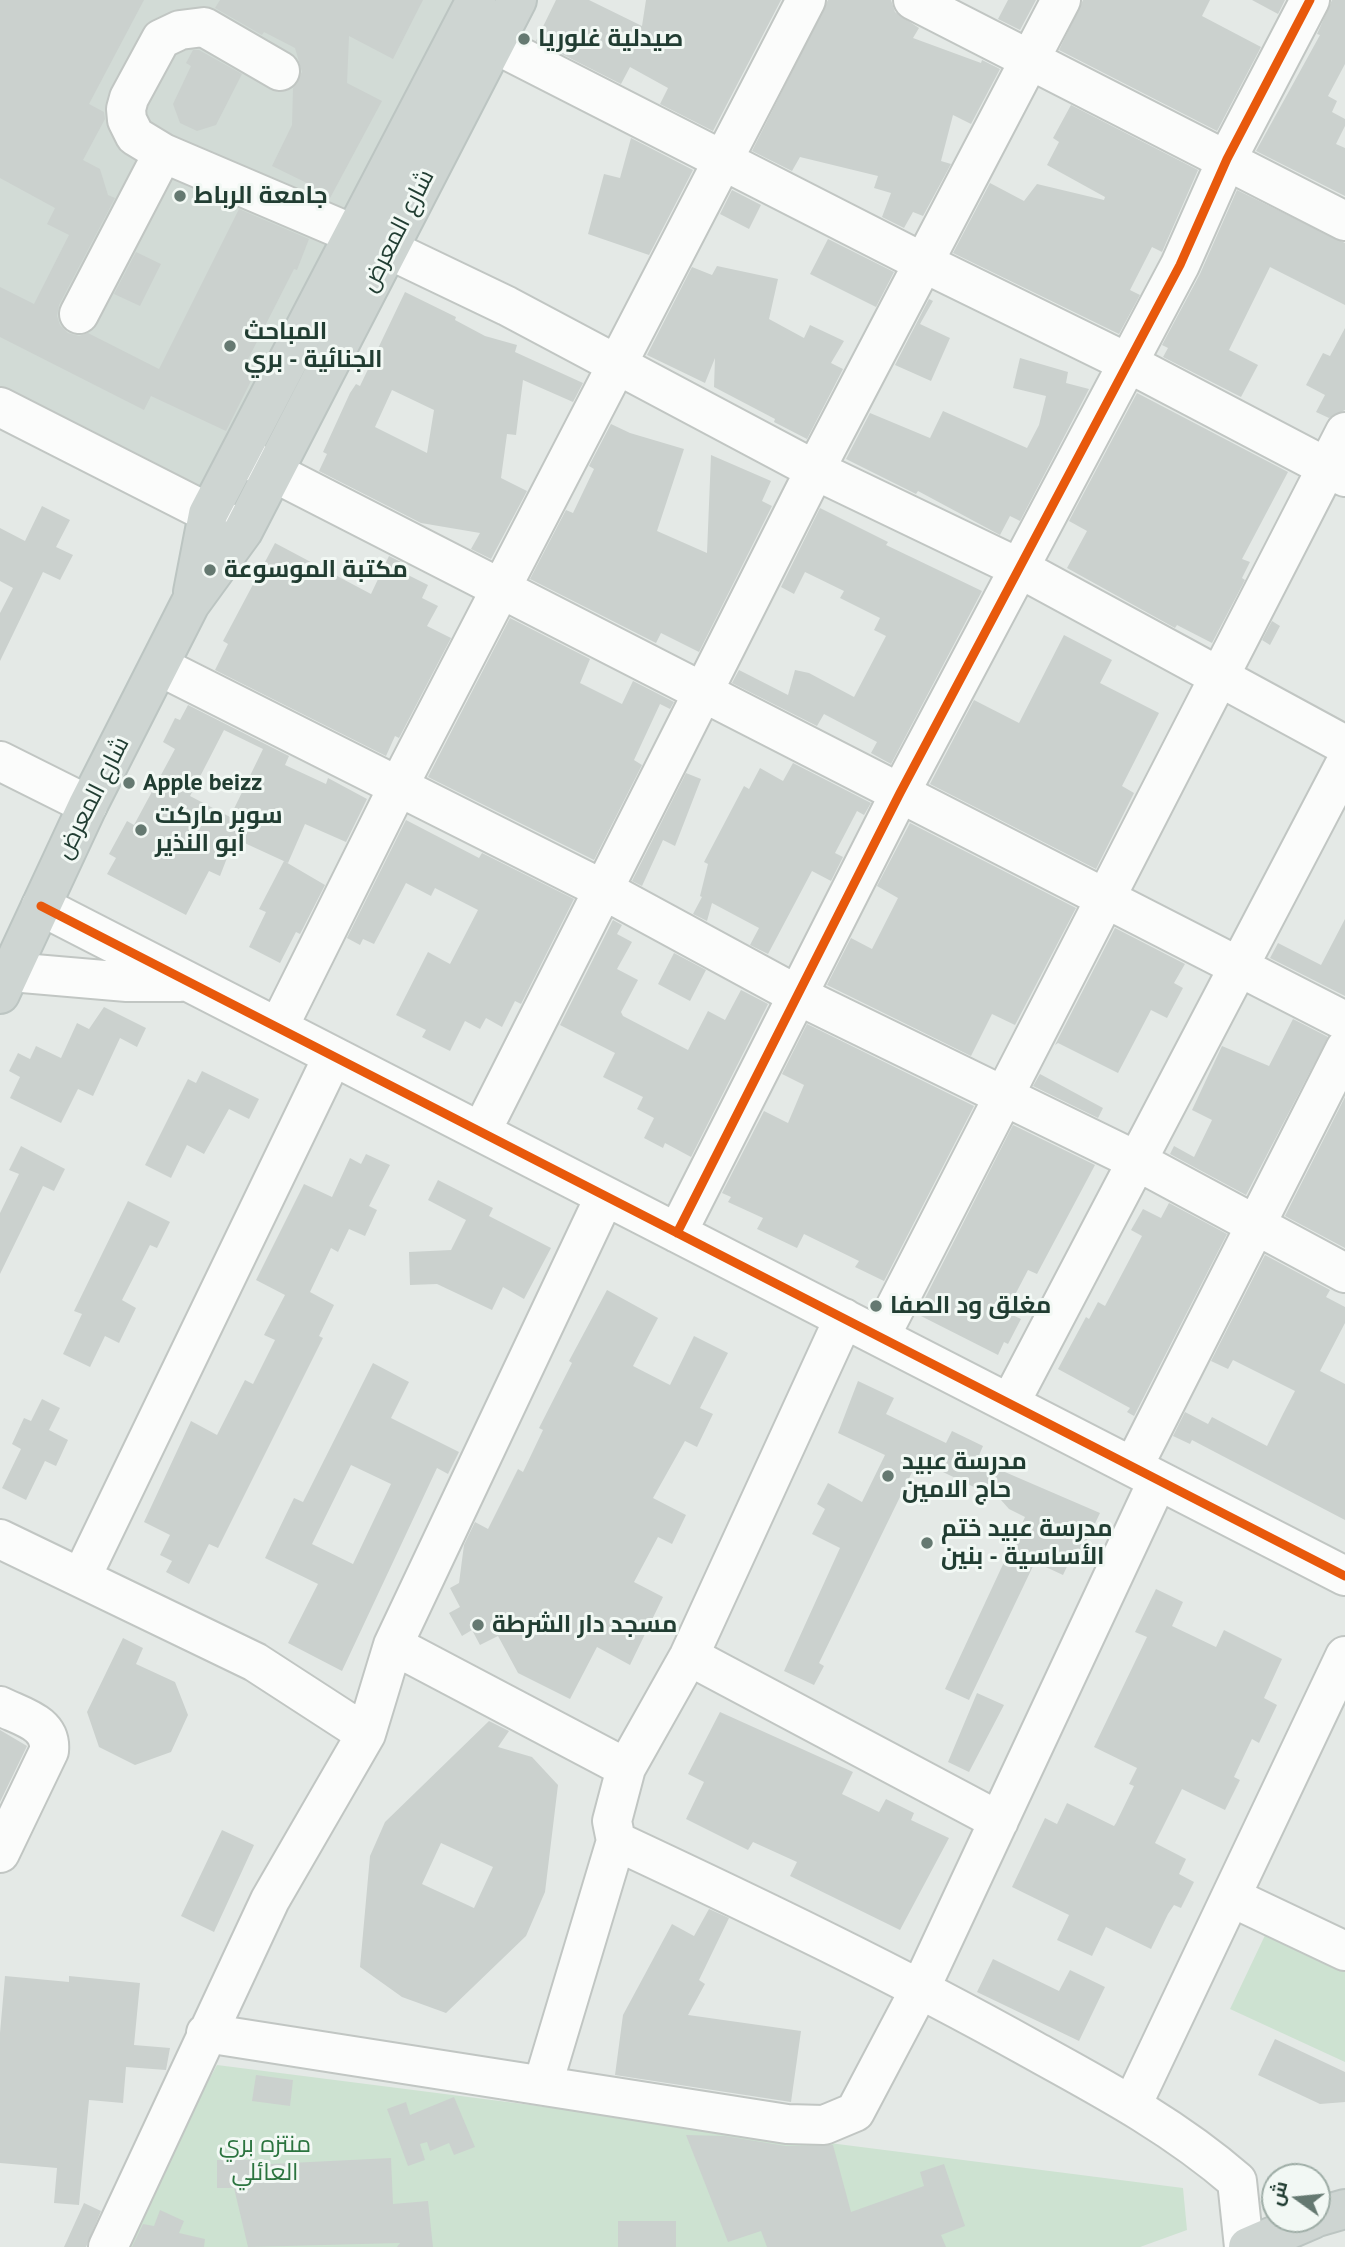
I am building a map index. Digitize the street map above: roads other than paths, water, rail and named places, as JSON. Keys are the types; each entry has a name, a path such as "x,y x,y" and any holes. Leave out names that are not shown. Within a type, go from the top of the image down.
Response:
{"main road":[{"name":"شارع المعرض","path":"5,983 88,805 190,604 243,531 274,472 477,0"},
{"name":"شارع المعرض","path":"190,604 208,514 240,454 495,44 517,0"},
{"path":"1246,2247 1280,2233"}],"street":[{"path":"278,1028 398,787 806,0"},
{"path":"914,0 1029,62 1227,159 1345,221"},
{"path":"481,1132 602,889 705,694 815,470 1061,0"},
{"path":"677,1233 900,793 1180,265 1227,159 1310,0"},
{"path":"280,71 204,27 180,30 161,39 129,97 127,120 135,136 163,153 371,242 619,364 815,470 1019,568 1345,745"},
{"path":"495,44 922,262 1128,363 1336,472"},
{"path":"79,314 163,153"},
{"path":"0,407 243,531"},
{"path":"880,1337 1221,678 1336,472 1345,432"},
{"path":"240,454 502,586 705,694 1345,1021"},
{"path":"160,667 602,889 799,996 1137,1161 1345,1273"},
{"path":"0,761 88,805"},
{"path":"1010,1403 1345,764"},
{"path":"41,906 1146,1473 1340,1561"},
{"path":"5,983 189,982"},
{"path":"206,2033 787,2124 824,2125 855,2112 921,1987 999,1821 1254,1225 1345,1049"},
{"path":"82,1576 333,1056"},
{"path":"108,2247 270,1900 366,1734 393,1645 605,1196"},
{"path":"543,2084 616,1841 612,1821 626,1768 689,1656 844,1318"},
{"path":"0,1539 82,1576 256,1662 366,1734"},
{"path":"393,1645 626,1768"},
{"path":"689,1656 999,1821"},
{"path":"1132,2105 1345,1656"},
{"path":"0,1706 44,1728 50,1738 49,1751 0,1853"},
{"path":"616,1841 921,1987 1132,2105 1207,2155 1237,2181 1246,2247"},
{"path":"1231,1897 1345,1951"}],"place":[{"name":"صيدلية غلوريا","path":"524,39"},
{"name":"جامعة الرباط","path":"180,196"},
{"name":"المباحث الجنائية - بري","path":"230,346"},
{"name":"مكتبة الموسوعة","path":"210,570"},
{"name":"Apple beizz","path":"129,783"},
{"name":"سوبر ماركت أبو النذير","path":"141,830"},
{"name":"مغلق ود الصفا","path":"876,1306"},
{"name":"مدرسة عبيد حاج الامين","path":"888,1476"},
{"name":"مدرسة عبيد ختم الأساسية - بنين","path":"927,1543"},
{"name":"مسجد دار الشرطة","path":"478,1625"}],"park label":[{"name":"منتزه بري العائلي","path":"265,2159"}]}
